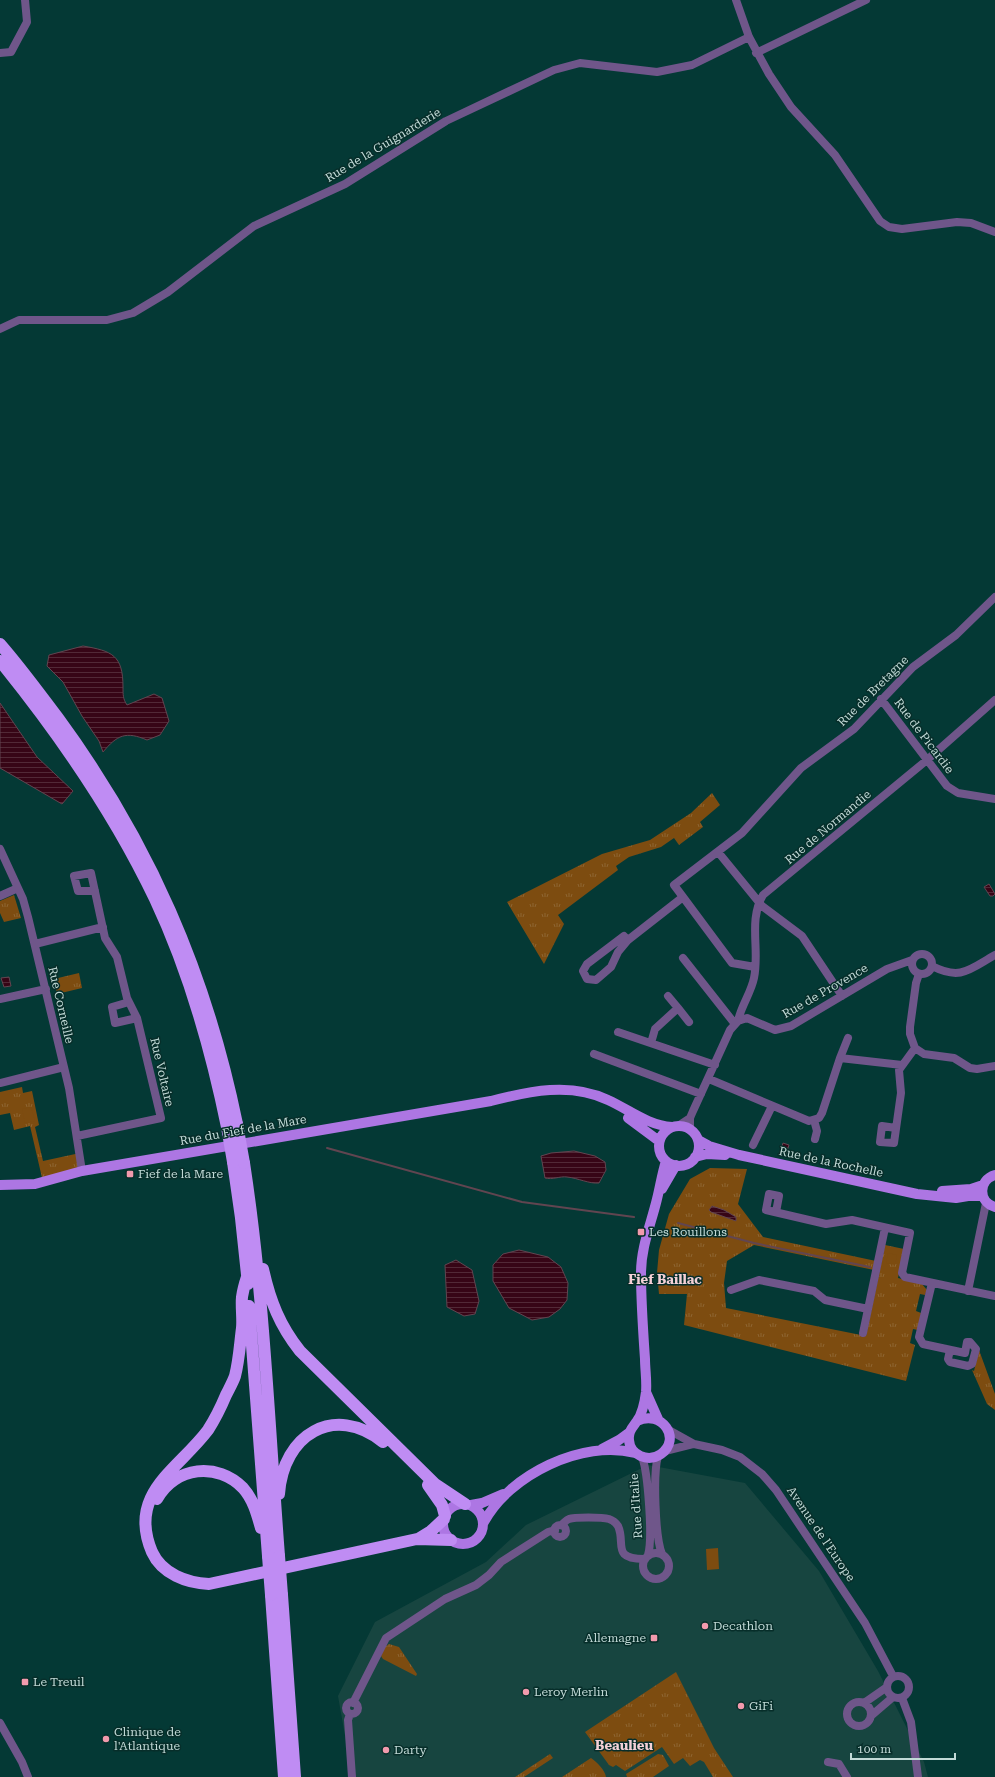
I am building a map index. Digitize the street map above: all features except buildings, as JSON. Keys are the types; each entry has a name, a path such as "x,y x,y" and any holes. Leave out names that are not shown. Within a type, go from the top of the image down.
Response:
{"highway":[{"path":"0,644 40,693 89,762 124,819 153,871 177,925 203,993 218,1043 238,1162 260,1240 263,1268 272,1304 278,1319 291,1340 310,1363 435,1484 468,1504"},
{"path":"0,661 29,697 86,776 110,815 155,900 173,942 200,1017 219,1089 232,1126"},
{"path":"238,1162 241,1218 274,1556 284,1777"},
{"path":"251,1212 277,1529"},
{"path":"247,1277 242,1296 242,1327 235,1376 223,1404 208,1430 158,1483 147,1508 144,1522 147,1540 154,1557 164,1568 178,1578 194,1583 209,1584 417,1539 451,1540"},
{"path":"274,1556 281,1480 290,1454 308,1434 332,1426 346,1425 368,1431 383,1441 429,1486 442,1505 444,1517 431,1531 417,1539"},
{"path":"235,1578 196,1576 182,1572 170,1564 160,1554 153,1540 151,1524 152,1511 165,1488 175,1480 187,1474 198,1471 214,1472 230,1477 244,1489 253,1504 274,1556"},
{"path":"276,1595 295,1777"}],"main road":[{"name":"Rue du Fief de la Mare","path":"0,1185 35,1184 82,1171 491,1101 517,1094 543,1090 573,1090 592,1094 606,1099 650,1123 675,1127"},
{"name":"Rue du Fief de la Mare","path":"491,1101 556,1096 587,1099 618,1112 659,1141"},
{"path":"675,1127 690,1130 698,1140 695,1157 686,1164 676,1165 666,1161 660,1152 659,1141 666,1130 675,1127"},
{"name":"Rue de la Rochelle","path":"698,1140 709,1146 739,1155 917,1194 956,1198 968,1196 988,1202"},
{"name":"Rue de la Rochelle","path":"695,1157 707,1154 739,1155"},
{"path":"505,1494 482,1503 453,1507 444,1517 443,1527 446,1534 451,1540 462,1544 474,1542 482,1533 484,1522 491,1510 505,1494 530,1476 555,1462 600,1450 619,1440 630,1432 637,1421 646,1392 641,1289 642,1253 666,1161"},
{"path":"657,1200 676,1165"},
{"path":"988,1202 983,1185 986,1180 995,1174"},
{"name":"Rue de la Rochelle","path":"917,1194 971,1189 983,1185"},
{"path":"600,1450 622,1450 647,1458 662,1453 668,1444 669,1436 667,1429 658,1420 646,1392"},
{"path":"637,1421 644,1418 658,1420"},
{"path":"630,1432 629,1439 631,1446 638,1455"},
{"path":"468,1504 477,1509 484,1522"}],"street":[{"path":"0,53 11,52 26,22 25,0"},
{"path":"736,0 756,53 791,108 835,155 880,221 889,227 902,229 957,222 971,223 995,232"},
{"path":"756,53 866,0"},
{"name":"Rue de la Guignarderie","path":"0,328 19,320 107,320 133,313 168,292 254,226 345,184 446,121 554,70 580,64 657,72 692,65 749,37"},
{"name":"Rue de Bretagne","path":"683,897 674,885 742,833 801,768 854,729 913,667 956,635 995,597"},
{"name":"Rue de Picardie","path":"881,699 947,786 958,793 995,799"},
{"name":"Rue de Normandie","path":"737,1023 742,1007 752,985 755,967 755,920 759,903 763,895 927,760 995,700"},
{"name":"Rue Corneille","path":"0,849 23,899 46,989 64,1067 82,1171"},
{"path":"718,852 759,903 802,936 842,996"},
{"path":"0,896 18,888"},
{"name":"Rue Voltaire","path":"77,1136 161,1118 137,1018 129,1002 117,957 105,938 95,891"},
{"path":"628,940 624,936 586,964 583,971 587,979 596,980 611,967 618,952 628,940 683,897 732,963 755,967"},
{"path":"34,944 103,927"},
{"path":"923,953 930,956 932,966 928,972 919,974 913,969 912,960 916,955 923,953"},
{"path":"932,966 952,974 958,974 995,955"},
{"path":"684,958 737,1023"},
{"name":"Rue de Provence","path":"747,1018 775,1030 791,1026 887,969 912,960"},
{"path":"919,974 916,983 910,1027 910,1034 915,1048 924,1054 954,1058 970,1068 977,1069 995,1066"},
{"path":"0,999 46,989"},
{"path":"668,996 689,1022"},
{"path":"129,1002 112,1007 115,1022 137,1018"},
{"path":"690,1130 690,1118 730,1030 737,1023 747,1018 743,1013 742,1007"},
{"path":"651,1043 655,1029 678,1008"},
{"path":"618,1032 715,1065"},
{"path":"709,1079 809,1121 814,1120 822,1113 848,1038"},
{"path":"896,1128 901,1088 899,1076 902,1065 915,1048"},
{"path":"594,1054 701,1094"},
{"path":"840,1058 902,1065"},
{"path":"0,1083 64,1067"},
{"path":"754,1146 772,1106"},
{"path":"675,1127 690,1118"},
{"path":"814,1120 817,1131 815,1139"},
{"path":"968,1290 988,1202"},
{"path":"776,1212 779,1214 826,1224 852,1220 910,1233 902,1273 904,1276 995,1296"},
{"path":"863,1333 885,1228"},
{"path":"731,1290 759,1280 814,1291 825,1300 868,1309"},
{"path":"932,1283 919,1337 920,1341 923,1344 950,1350"},
{"name":"Avenue de l'Europe","path":"667,1429 694,1444 722,1450 740,1457 762,1474 776,1490 865,1623 893,1676"},
{"name":"Avenue de l'Europe","path":"662,1453 694,1444"},
{"name":"Rue d'Italie","path":"662,1453 655,1476 658,1543 662,1554"},
{"name":"Rue d'Italie","path":"638,1455 645,1464 647,1477 650,1544 646,1557"},
{"path":"352,1777 348,1720 350,1714 355,1714 357,1711 357,1706 353,1703 386,1638 445,1599 480,1583 501,1562 548,1532 554,1530 558,1536 564,1536 566,1529 561,1525 570,1518 608,1518 618,1527 621,1548 625,1555 632,1558 646,1557 655,1552 662,1554 667,1559 669,1567 666,1574 660,1578 651,1578 644,1573 642,1569 646,1557"},
{"path":"893,1676 902,1676 910,1685 909,1692 902,1698 893,1697 888,1693 887,1687 889,1680 893,1676"},
{"path":"887,1687 864,1703 854,1703 849,1708 847,1715 849,1722 855,1726 863,1726 869,1722 872,1715 893,1697"},
{"path":"902,1698 911,1722 918,1777"},
{"path":"864,1703 870,1708 872,1715"},
{"path":"0,1723 22,1762 28,1777"},
{"path":"828,1762 839,1764 848,1777"}],"shaded area":[{"path":"83,646 108,653 114,656 118,661 121,668 124,697 127,705 154,694 162,698 169,721 160,735 147,740 128,735 122,736 108,746 103,752 99,741 82,716 63,682 47,666 49,655"},
{"path":"0,703 37,757 73,791 62,804 0,768"},
{"path":"989,884 995,894 993,896 990,896 984,887"},
{"path":"9,977 11,986 4,987 1,978"},
{"path":"783,1143 789,1145 786,1154 780,1152"},
{"path":"574,1151 595,1156 605,1162 606,1170 599,1183 591,1183 567,1177 550,1179 545,1178 541,1156 551,1153"},
{"path":"712,1206 724,1210 736,1217 736,1221 711,1212 709,1210"},
{"path":"519,1250 548,1257 561,1267 568,1283 567,1300 560,1309 549,1317 532,1320 509,1308 493,1281 493,1265 503,1254"},
{"path":"456,1260 472,1270 479,1301 475,1314 464,1316 447,1307 445,1265"},
{"path":"648,1465 745,1483 819,1571 878,1671 924,1762 928,1777 350,1777 347,1747 338,1696 375,1622 486,1562 526,1525"}],"green space":[{"path":"712,793 720,805 700,822 703,827 679,845 674,838 661,847 629,857 616,866 618,870 558,915 564,924 544,964 507,902 602,854 650,840 691,813"},
{"path":"14,895 21,918 4,922 0,913 0,901"},
{"path":"79,973 82,988 57,994 54,979"},
{"path":"22,1087 23,1093 32,1091 39,1125 35,1127 43,1161 80,1153 82,1171 43,1182 30,1126 14,1130 10,1113 0,1115 0,1092"},
{"path":"31,1107 35,1121 25,1123 22,1109"},
{"path":"710,1168 747,1169 738,1204 763,1237 876,1261 874,1270 754,1245 727,1261 724,1283 726,1308 866,1336 885,1245 904,1249 898,1278 922,1284 927,1290 925,1295 920,1294 916,1311 921,1313 918,1330 913,1329 910,1343 915,1345 906,1381 684,1325 687,1294 659,1294 657,1273 659,1250 669,1214 690,1179"},
{"path":"888,1253 897,1255 895,1265 886,1263"},
{"path":"979,1350 995,1394 995,1410 987,1404 972,1370 974,1371"},
{"path":"718,1548 719,1569 707,1570 706,1549"},
{"path":"389,1644 399,1647 417,1674 416,1676 383,1659 381,1656 385,1647"},
{"path":"676,1672 714,1748 733,1777 713,1777 704,1762 700,1760 690,1766 683,1758 674,1764 662,1747 625,1771 616,1765 613,1767 609,1765 585,1732"},
{"path":"550,1754 553,1758 524,1777 515,1777"},
{"path":"658,1754 663,1755 669,1766 653,1777 627,1777 626,1774"},
{"path":"591,1758 600,1766 606,1777 562,1777"}],"waterway":[{"path":"327,1148 522,1202 634,1217"},
{"path":"678,1223 754,1243 870,1267"}],"place":[{"name":"Fief de la Mare","path":"130,1174"},
{"name":"Les Rouillons","path":"641,1232"},
{"name":"Decathlon","path":"705,1626"},
{"name":"Allemagne","path":"654,1638"},
{"name":"Le Treuil","path":"25,1682"},
{"name":"Leroy Merlin","path":"526,1692"},
{"name":"GiFi","path":"741,1706"},
{"name":"Clinique de l'Atlantique","path":"106,1739"},
{"name":"Darty","path":"386,1750"}],"district":[{"name":"Fief Baillac","path":"665,1279"},
{"name":"Beaulieu","path":"624,1745"}]}
